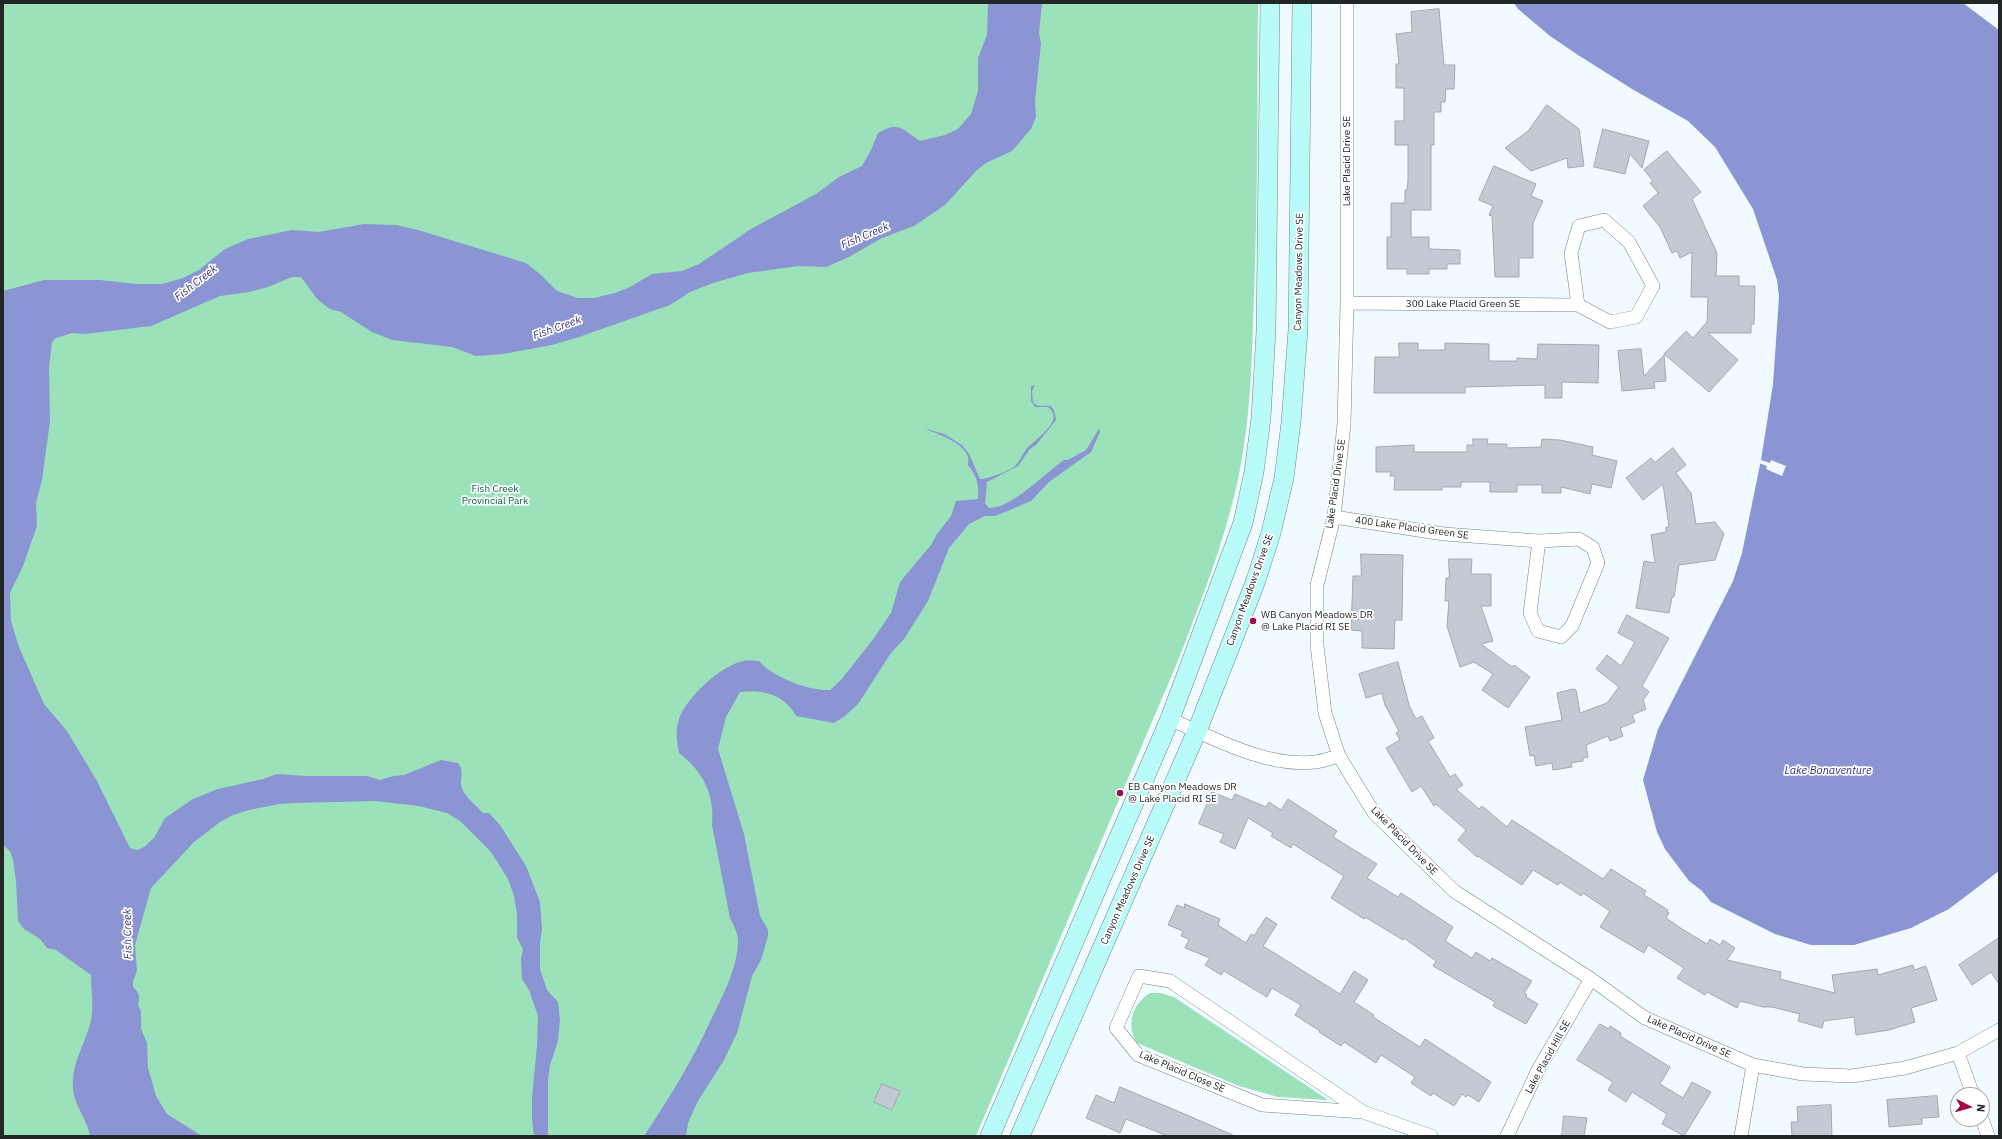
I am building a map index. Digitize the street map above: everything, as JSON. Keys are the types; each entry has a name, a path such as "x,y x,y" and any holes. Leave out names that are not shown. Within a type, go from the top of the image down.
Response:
{"main road":[{"path":"990,1136 1170,720 1243,523 1254,472 1261,418 1266,331 1270,3"},
{"name":"Canyon Meadows Drive SE","path":"1020,1136 1197,731 1255,584 1271,533 1284,478 1291,424 1298,330 1302,3"}],"street":[{"name":"Lake Placid Drive SE","path":"1347,3 1347,303 1344,424 1334,517 1317,584 1317,645 1325,713 1339,756 1374,813 1454,891 1591,979 1645,1018 1753,1065 1803,1074 1852,1076 1905,1068 1958,1053 1999,1030"},
{"name":"300 Lake Placid Green SE","path":"1347,303 1578,305 1610,322 1636,317 1653,286 1629,242 1604,220 1579,226 1571,253 1578,305"},
{"name":"400 Lake Placid Green SE","path":"1334,517 1444,534 1539,541 1579,539 1593,548 1598,563 1572,626 1561,637 1538,631 1530,613 1539,541"},
{"path":"1170,720 1197,731 1222,744 1286,763 1316,762 1339,756"},
{"name":"Lake Placid Close SE","path":"1364,1112 1262,1105 1138,1055 1116,1028 1139,976 1170,981 1364,1112 1431,1136"},
{"name":"Lake Placid Hill SE","path":"1507,1136 1538,1070 1591,979"},
{"path":"1958,1053 1970,1087"},
{"path":"1740,1136 1753,1065"}],"green space":[{"name":"Fish Creek Provincial Park","path":"3,3 1258,3 1256,220 1251,365 1248,413 1242,461 1237,484 1225,530 1210,575 1177,663 976,1136 3,1136"},
{"path":"1150,993 1160,993 1174,997 1328,1100 1278,1097 1239,1086 1137,1043 1132,1029 1133,1015 1139,1003"}],"water":[{"name":"Fish Creek","path":"988,3 1042,3 1039,33 1041,44 1035,101 1036,117 1031,129 1012,151 986,163 977,170 945,205 914,226 882,238 849,257 826,267 798,266 748,273 713,283 690,292 670,305 579,337 552,345 503,354 476,356 452,347 392,340 372,332 341,312 330,309 317,299 301,277 292,277 268,287 249,292 220,296 151,326 85,334 72,333 56,338 52,342 49,367 50,421 42,480 36,503 37,526 23,566 10,593 11,621 19,647 44,704 67,731 97,781 130,848 137,850 144,847 154,838 165,818 193,799 218,789 263,779 277,774 305,776 367,776 380,780 404,775 441,760 458,763 462,771 461,784 464,792 483,813 489,813 500,825 526,866 540,902 542,929 540,943 540,969 547,990 558,1002 560,1020 558,1041 550,1065 548,1080 548,1136 534,1136 532,1097 537,1046 538,1016 529,990 522,979 521,958 523,950 517,937 517,914 514,896 508,879 491,852 460,821 447,813 419,806 375,801 279,804 249,810 233,815 220,822 194,842 151,888 135,945 137,971 133,981 133,987 139,995 138,1005 141,1011 141,1029 147,1043 148,1068 156,1096 167,1114 202,1136 90,1136 76,1101 73,1088 73,1079 76,1062 91,1020 91,975 56,950 47,948 40,939 24,929 18,921 16,881 13,860 10,851 3,845 3,291 44,280 100,280 137,284 162,284 183,278 199,270 225,249 248,239 292,230 319,232 364,224 396,225 418,230 526,263 540,274 557,291 578,298 594,298 615,293 630,287 652,274 682,271 699,264 751,229 816,194 839,177 862,166 878,133 885,129 896,127 900,128 920,141 945,135 958,129 971,114 978,91 978,58 987,35"},
{"name":"Lake Bonaventure","path":"1514,3 1963,3 1999,30 1999,871 1949,909 1911,928 1854,945 1811,945 1775,934 1711,902 1702,891 1689,881 1665,849 1657,832 1643,780 1658,729 1733,581 1742,553 1761,460 1773,384 1779,297 1777,280 1753,209 1715,147 1688,121 1632,89 1550,36 1518,9"},
{"path":"1035,385 1032,391 1033,403 1041,406 1051,406 1055,413 1056,420 1036,445 1030,449 1018,466 987,482 985,503 989,508 998,507 1007,503 1028,489 1064,460 1068,460 1086,450 1099,429 1100,432 1091,452 1049,482 1031,501 995,516 985,516 969,524 949,548 928,601 904,639 891,653 858,704 845,716 834,723 796,716 780,698 765,693 749,691 740,692 726,717 718,749 744,834 760,916 768,930 768,936 761,960 752,976 737,1033 724,1060 698,1101 688,1123 686,1136 644,1136 679,1081 702,1039 731,975 737,954 738,944 735,927 730,918 712,825 709,794 706,784 701,776 679,753 677,732 679,719 689,702 706,683 735,663 744,661 759,661 765,667 792,682 821,690 830,690 841,680 874,638 891,613 900,582 931,545 937,534 951,516 956,501 978,499 977,480 968,465 966,452 955,442 927,429 944,434 962,445 969,454 980,479 1002,473 1016,465 1026,449 1046,431 1054,418 1052,411 1048,407 1035,407 1031,401 1031,386"}],"pier":[{"path":"1761,460 1770,463 1771,460 1786,466 1782,476 1766,469 1767,466 1759,463"}],"building":[{"path":"1439,9 1444,65 1455,65 1454,89 1446,89 1445,102 1441,102 1441,112 1434,112 1434,145 1431,145 1431,210 1411,210 1411,237 1429,237 1429,249 1460,250 1460,264 1447,264 1447,269 1429,269 1429,274 1407,274 1407,269 1387,269 1387,237 1391,237 1391,203 1405,203 1405,190 1407,190 1408,180 1408,145 1395,145 1395,121 1404,121 1404,88 1396,88 1396,64 1399,64 1396,34 1412,32 1411,12"},
{"path":"1547,105 1579,129 1584,166 1568,168 1567,158 1531,171 1505,148 1528,131"},
{"path":"1603,129 1649,141 1642,168 1630,154 1625,174 1594,167"},
{"path":"1667,151 1701,192 1692,199 1717,253 1716,276 1739,276 1739,286 1755,286 1754,324 1751,324 1751,333 1708,333 1738,360 1709,392 1664,354 1686,331 1693,338 1707,322 1708,297 1691,297 1692,252 1680,258 1677,251 1672,253 1660,227 1643,206 1658,193 1650,183 1653,181 1644,170"},
{"path":"1494,166 1536,184 1531,196 1543,201 1533,223 1533,258 1519,258 1519,277 1495,277 1492,216 1489,215 1493,206 1479,200"},
{"path":"1399,343 1418,343 1418,350 1445,350 1445,343 1489,344 1489,361 1517,361 1517,358 1537,359 1538,344 1599,345 1598,383 1562,382 1562,398 1545,398 1545,385 1465,387 1465,393 1374,393 1375,357 1399,357"},
{"path":"1641,349 1644,376 1664,355 1666,381 1654,382 1655,388 1622,391 1618,351"},
{"path":"1473,439 1488,439 1487,444 1507,444 1507,448 1541,447 1542,439 1560,440 1593,447 1592,455 1617,461 1611,488 1592,484 1590,494 1561,487 1561,493 1542,493 1542,485 1517,485 1517,492 1490,492 1490,482 1461,482 1461,487 1442,487 1442,490 1394,490 1395,476 1390,476 1391,472 1376,472 1376,447 1414,445 1414,452 1467,452 1467,445 1473,445"},
{"path":"1673,448 1686,465 1676,473 1691,493 1696,524 1715,522 1724,534 1715,560 1679,565 1674,597 1672,597 1669,613 1636,608 1644,561 1655,563 1651,535 1666,532 1666,527 1669,527 1663,484 1643,500 1626,478 1651,458 1655,462"},
{"path":"1361,554 1403,555 1402,620 1395,620 1394,649 1362,648 1362,631 1351,630 1353,576 1361,576"},
{"path":"1449,559 1472,559 1471,574 1491,574 1491,606 1481,606 1493,641 1481,644 1512,667 1514,665 1530,677 1508,708 1482,690 1493,674 1474,662 1460,667 1447,626 1449,601 1445,601 1446,578 1449,578"},
{"path":"1627,615 1669,638 1642,686 1649,692 1643,700 1646,709 1632,715 1635,722 1620,728 1623,736 1610,741 1608,736 1586,745 1588,757 1583,758 1583,761 1571,763 1572,767 1553,770 1552,763 1536,766 1534,755 1530,756 1525,727 1562,720 1557,693 1573,689 1576,690 1580,713 1607,703 1619,687 1596,669 1607,655 1621,666 1635,642 1618,633"},
{"path":"1398,662 1409,705 1416,719 1422,716 1434,738 1428,741 1450,777 1455,774 1463,785 1456,789 1479,809 1482,806 1507,827 1512,820 1603,879 1611,869 1646,891 1644,895 1668,910 1667,912 1669,913 1666,918 1682,929 1707,944 1710,939 1720,945 1723,940 1735,948 1727,960 1781,972 1780,979 1835,993 1832,975 1877,969 1878,975 1913,965 1914,970 1926,966 1937,1000 1911,1008 1915,1022 1889,1030 1856,1035 1854,1017 1824,1021 1822,1028 1798,1021 1800,1014 1772,1007 1763,1007 1740,1001 1737,1008 1707,992 1705,995 1677,978 1684,968 1648,945 1644,953 1600,927 1610,911 1583,893 1581,896 1560,882 1558,885 1533,870 1522,885 1478,856 1477,857 1458,840 1466,830 1436,804 1434,806 1421,786 1412,792 1386,748 1400,740 1396,733 1399,731 1385,705 1382,693 1366,698 1359,674"},
{"path":"1212,792 1232,800 1235,794 1266,807 1269,802 1281,810 1288,799 1337,831 1333,837 1377,864 1367,878 1398,897 1401,893 1453,927 1445,941 1472,958 1476,952 1490,961 1492,958 1532,981 1524,993 1527,995 1526,997 1538,1004 1526,1024 1493,1006 1495,1002 1433,966 1436,961 1404,938 1403,940 1365,917 1364,919 1331,898 1344,876 1293,844 1291,848 1271,836 1273,833 1248,818 1235,849 1220,842 1224,834 1199,824"},
{"path":"1185,904 1220,919 1218,925 1246,943 1251,934 1254,936 1266,917 1277,924 1263,946 1340,994 1354,971 1368,980 1354,1002 1374,1015 1373,1017 1420,1047 1425,1039 1491,1082 1479,1102 1468,1095 1466,1097 1462,1094 1454,1106 1433,1093 1431,1096 1411,1083 1415,1077 1381,1055 1376,1063 1344,1042 1341,1046 1319,1032 1320,1031 1295,1015 1301,1005 1272,988 1267,997 1224,971 1221,975 1205,965 1210,958 1185,948 1189,939 1181,936 1183,931 1168,925 1177,905 1184,908"},
{"path":"1999,938 1999,984 1991,972 1972,985 1959,965"},
{"path":"1600,1024 1609,1029 1610,1026 1621,1033 1620,1036 1670,1067 1660,1084 1683,1098 1692,1082 1711,1092 1684,1136 1662,1124 1667,1114 1632,1092 1626,1102 1608,1090 1613,1082 1577,1060"},
{"path":"882,1084 900,1091 892,1110 874,1102"},
{"path":"1120,1087 1235,1136 1167,1136 1126,1119 1120,1133 1086,1118 1096,1095 1114,1103"},
{"path":"1937,1096 1939,1117 1922,1118 1922,1124 1889,1127 1887,1100"},
{"path":"1831,1105 1832,1136 1792,1136 1791,1122 1798,1122 1797,1107"},
{"path":"1564,1116 1587,1118 1584,1136 1562,1136"}],"place":[{"name":"WB Canyon Meadows DR @ Lake Placid RI SE","path":"1253,621"},
{"name":"EB Canyon Meadows DR @ Lake Placid RI SE","path":"1120,793"}]}
